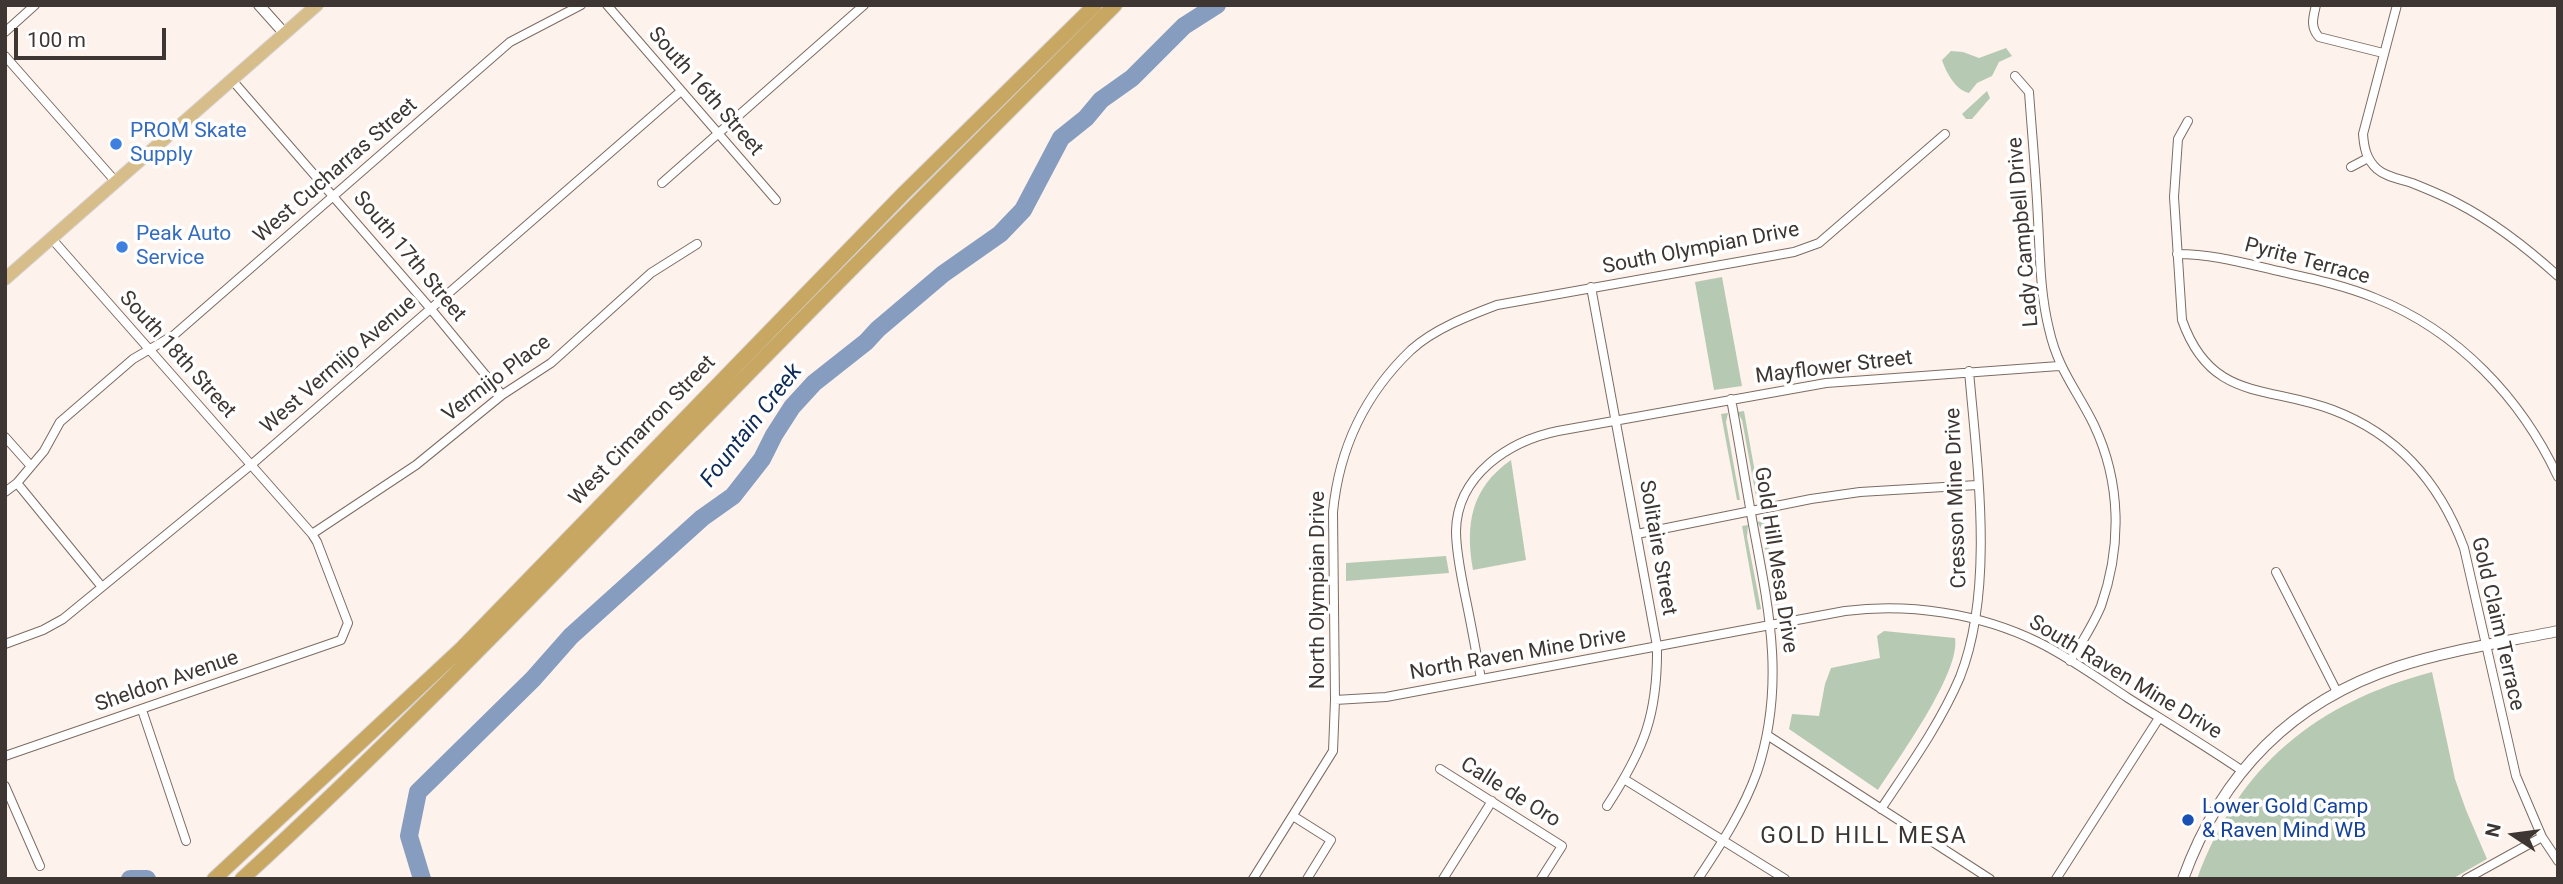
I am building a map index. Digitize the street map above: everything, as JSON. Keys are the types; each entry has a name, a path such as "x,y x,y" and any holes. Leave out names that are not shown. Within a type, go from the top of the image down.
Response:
{"highway":[{"path":"1049,51 1087,5"},
{"name":"West Cimarron Street","path":"214,879 463,647 904,194 1095,5"},
{"name":"West Cimarron Street","path":"242,879 309,818 482,649 836,284 1115,5"}],"main road":[{"path":"5,279 317,5"}],"street":[{"path":"5,32 35,5"},
{"path":"259,5 285,34"},
{"name":"West Cucharras Street","path":"5,492 17,483 44,451 60,422 133,359 174,335 510,42 581,5"},
{"name":"South 16th Street","path":"607,5 776,201"},
{"path":"2316,5 2312,23 2319,37 2383,53"},
{"path":"2397,5 2363,134 2368,158 2377,169 2386,174 2432,191 2476,214 2519,242 2558,276"},
{"path":"662,183 858,7"},
{"path":"5,56 116,182"},
{"name":"Lady Campbell Drive","path":"2015,76 2029,92 2042,285 2049,329 2059,366 2094,425 2109,466 2116,506 2115,541 2100,608 2070,662"},
{"name":"South 17th Street","path":"232,80 334,195 502,395"},
{"name":"West Vermijo Avenue","path":"5,644 43,630 63,619 251,465 681,91"},
{"name":"Gold Claim Terrace","path":"2188,121 2178,139 2174,197 2182,320 2189,339 2211,368 2226,380 2248,389 2330,409 2351,418 2395,446 2430,481 2455,523 2464,548 2516,776 2542,837 2558,861"},
{"name":"South Olympian Drive","path":"1591,287 1794,251 1819,243 1945,134"},
{"path":"2351,167 2368,158"},
{"name":"South 18th Street","path":"52,239 312,534 348,624 341,640"},
{"name":"Vermijo Place","path":"312,534 416,465 502,395 551,363 651,273 697,244"},
{"name":"Pyrite Terrace","path":"2178,254 2219,257 2346,288 2376,298 2432,328 2472,359 2507,395 2537,436 2558,477"},
{"name":"Solitaire Street","path":"1591,287 1657,646 1653,706 1643,745 1607,806"},
{"name":"North Olympian Drive","path":"1386,697 1335,700 1333,512 1335,487 1350,434 1380,385 1412,349 1456,321 1497,305 1591,287"},
{"name":"Mayflower Street","path":"1480,679 1456,532 1463,499 1479,473 1512,446 1542,434 1826,383 2059,366"},
{"name":"Cresson Mine Drive","path":"1881,809 1932,732 1948,702 1969,650 1981,558 1969,371"},
{"name":"Gold Hill Mesa Drive","path":"1698,879 1724,841 1748,792 1766,734 1773,673 1771,625 1731,399"},
{"path":"5,437 30,465"},
{"path":"17,483 102,587"},
{"path":"1637,534 1860,492 1978,485"},
{"path":"2276,572 2337,692"},
{"name":"South Raven Mine Drive","path":"1657,646 1845,611 1877,608 1934,612 1975,619 2001,626 2040,643 2241,770"},
{"path":"2183,879 2196,844 2213,811 2241,770 2274,736 2337,692 2399,666 2558,631"},
{"name":"Sheldon Avenue","path":"5,757 341,640"},
{"name":"North Raven Mine Drive","path":"1386,697 1657,646"},
{"path":"1253,879 1333,751 1335,700"},
{"path":"142,709 186,841"},
{"path":"2056,879 2159,718"},
{"path":"1766,734 1990,879"},
{"name":"Calle de Oro","path":"1440,769 1562,846 1541,879"},
{"path":"1625,779 1785,879"},
{"path":"5,786 40,866"},
{"path":"1443,879 1492,801"},
{"path":"1293,816 1331,841 1307,879"},
{"path":"2466,879 2542,837"}],"green space":[{"path":"2006,48 2012,56 1999,62 1992,76 1977,83 1969,93 1952,80 1942,60 1951,51 1979,58"},
{"path":"1987,91 1990,98 1972,119 1966,119 1962,114"},
{"path":"1722,277 1742,386 1714,390 1695,282"},
{"path":"1744,411 1759,495 1756,496 1742,420 1737,412"},
{"path":"1728,413 1726,422 1740,500 1737,500 1721,414"},
{"path":"1511,460 1526,560 1473,570 1470,537 1474,508 1487,483"},
{"path":"1764,521 1779,604 1775,605 1762,530 1757,522"},
{"path":"1748,525 1747,537 1761,609 1757,610 1742,526"},
{"path":"1446,556 1449,573 1346,581 1346,563"},
{"path":"1884,631 1955,638 1954,653 1939,693 1878,790 1789,729 1792,714 1819,716 1831,668 1880,658 1877,636"},
{"path":"2432,672 2455,779 2487,859 2452,879 2197,879 2214,839 2235,803 2259,772 2287,744 2352,701"}],"waterway":[{"name":"Fountain Creek","path":"422,879 409,836 418,792 533,679 571,636 702,518 733,496 762,459 792,407 814,383 866,342 943,274 1000,234 1023,210 1061,138 1086,118 1101,100 1132,78 1184,26 1217,5"},
{"name":"Fountain Creek","path":"130,879 147,879"}],"place":[{"name":"PROM Skate Supply","path":"116,144"},
{"name":"Peak Auto Service","path":"122,247"},
{"name":"Lower Gold Camp & Raven Mind WB","path":"2188,820"}],"district":[{"name":"GOLD HILL MESA","path":"1864,837"}]}
